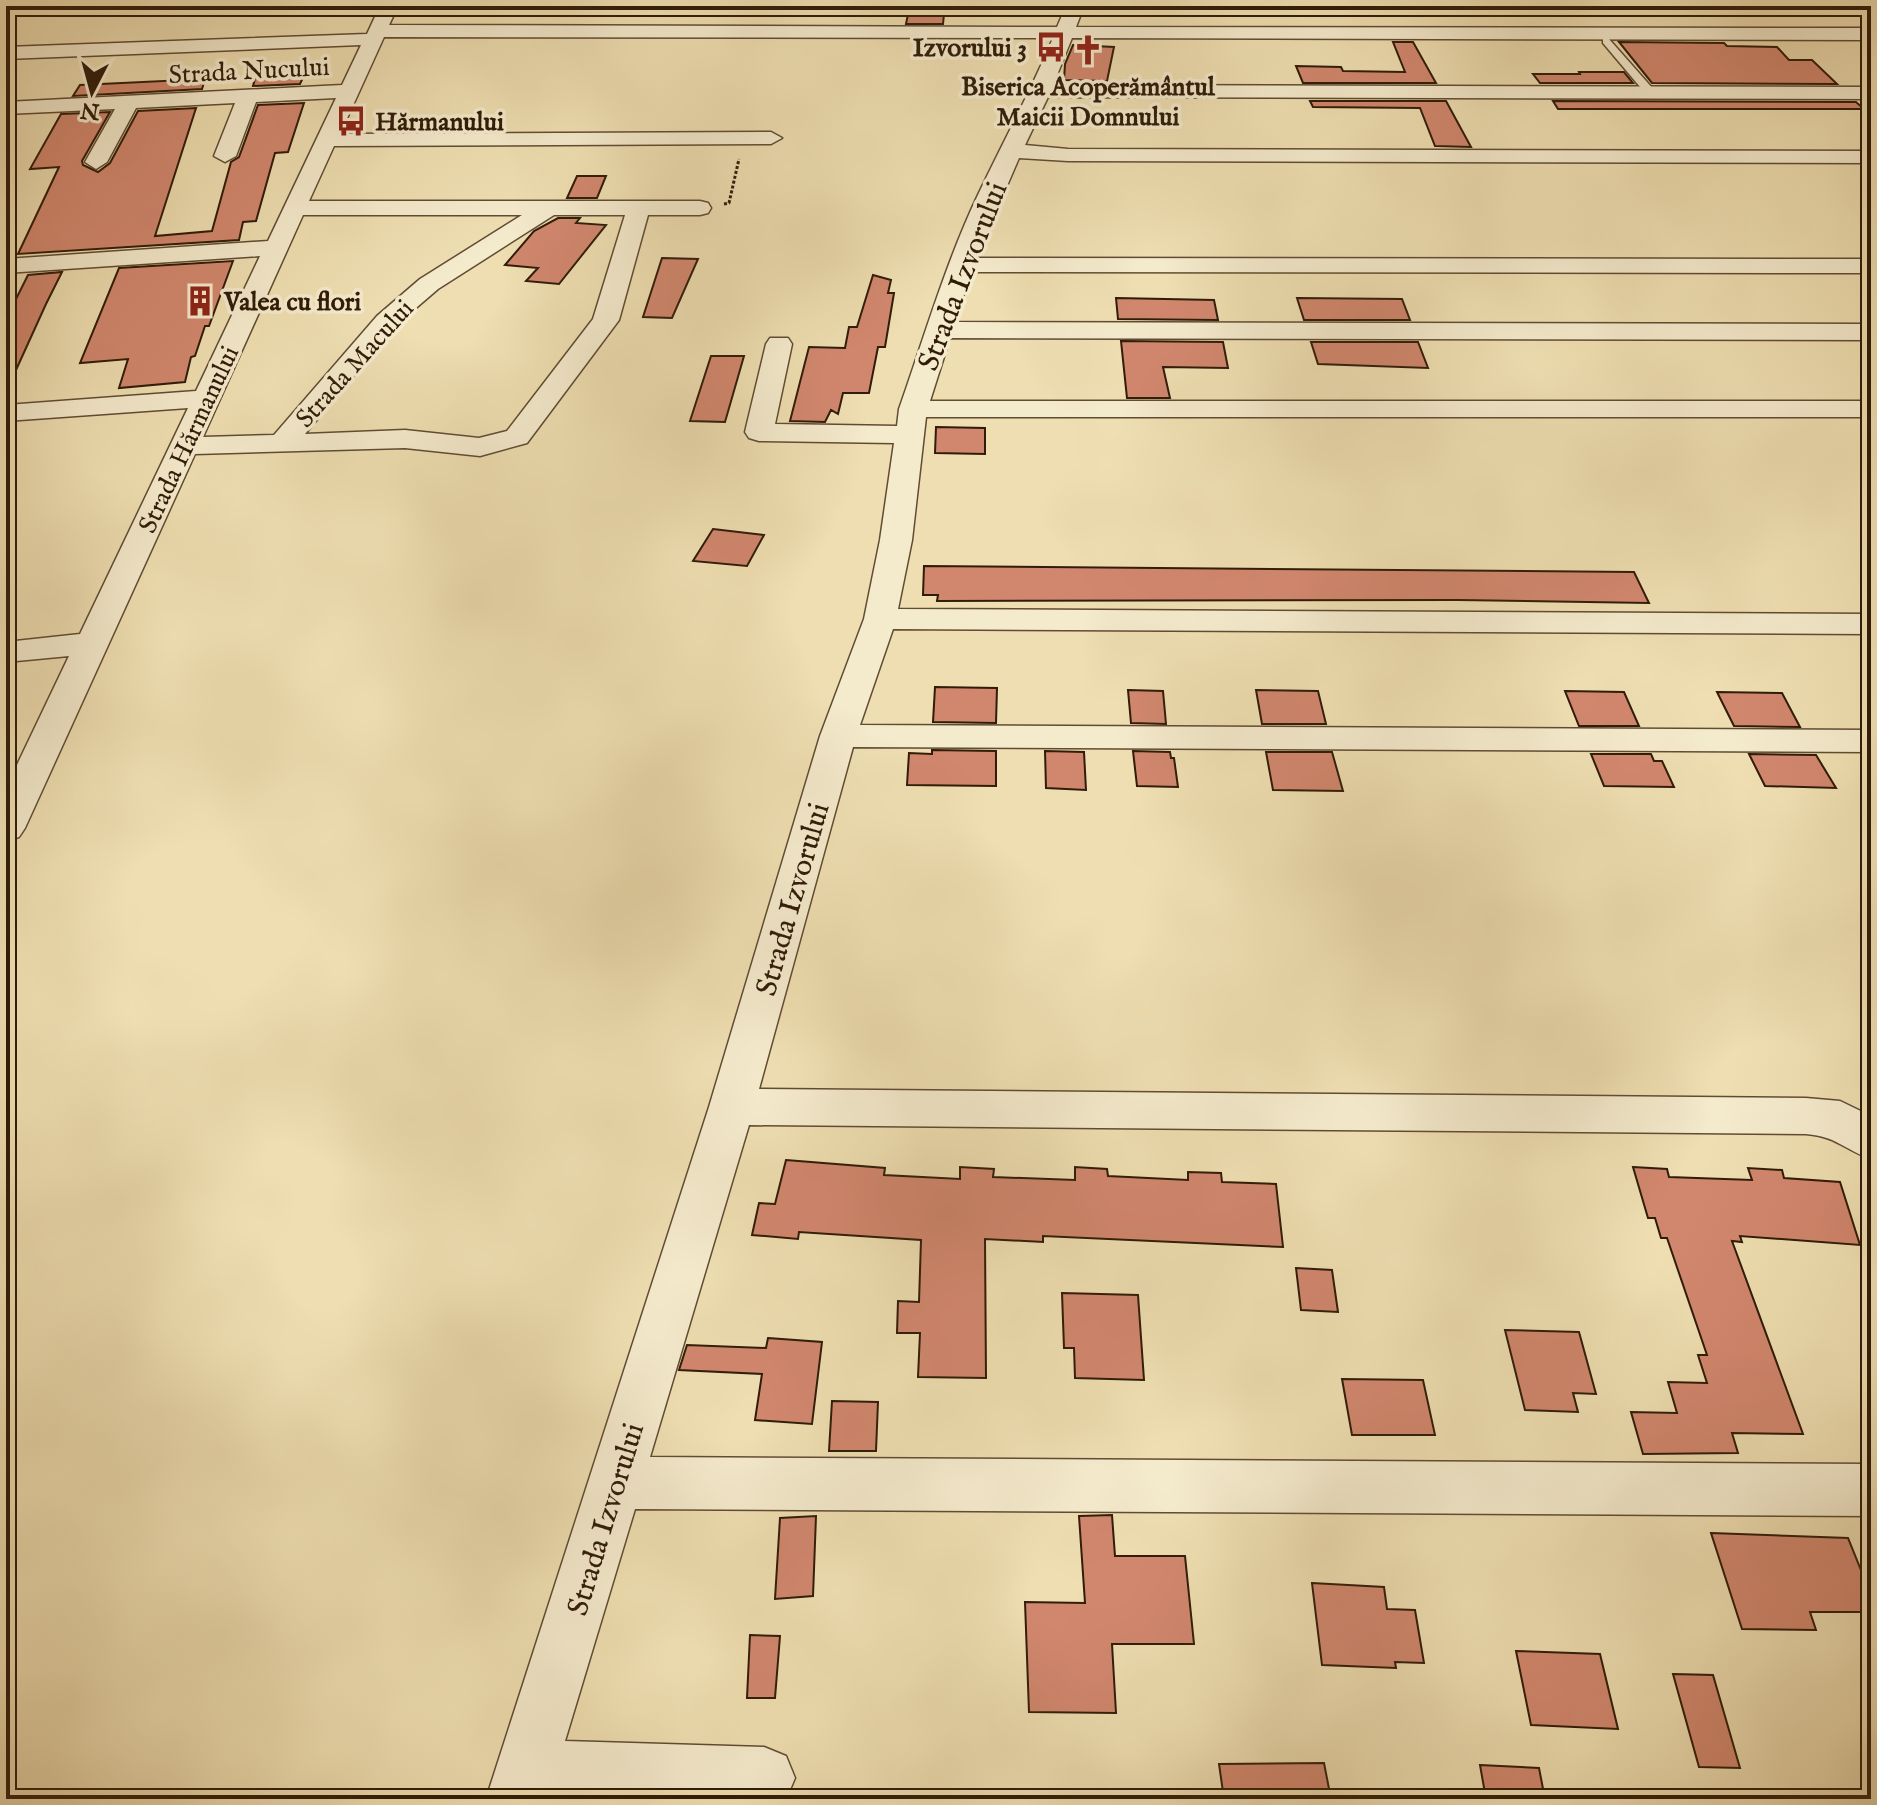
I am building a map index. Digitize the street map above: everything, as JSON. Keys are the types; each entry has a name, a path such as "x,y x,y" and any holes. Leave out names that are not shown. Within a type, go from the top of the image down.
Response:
{"street":[{"path":"6,9 76,6"},
{"path":"6,53 380,25 1070,19 1871,34"},
{"name":"Strada Izvorului","path":"521,1785 732,1107 838,736 880,619 896,540 911,422 961,265 988,198 1041,91 1070,19"},
{"name":"Strada Hărmanului","path":"6,828 380,25"},
{"name":"Strada Nucului","path":"6,108 350,91"},
{"path":"1041,91 1871,93"},
{"path":"225,156 248,96"},
{"path":"96,162 129,102"},
{"path":"327,140 771,138"},
{"path":"1013,151 1068,155 1871,157"},
{"path":"293,208 700,208"},
{"name":"Strada Macului","path":"282,443 386,321 429,284 549,208"},
{"name":"Strada Macului","path":"185,446 405,439 480,447 517,437 606,320 638,208"},
{"path":"6,266 275,248"},
{"path":"961,265 1871,266"},
{"path":"940,330 1871,332"},
{"path":"779,344 759,432 911,422 1871,409"},
{"path":"6,413 207,398"},
{"path":"880,619 1871,624"},
{"path":"6,652 94,643"},
{"path":"838,736 1871,741"},
{"path":"732,1107 1806,1116 1840,1119 1871,1140"},
{"path":"617,1483 1871,1490"},
{"path":"521,1785 764,1778"}],"lane":[{"path":"1606,41 1650,92"}],"path":[{"path":"700,208 729,203 743,138"}],"building":[{"path":"908,14 944,14 943,24 906,24"},
{"path":"1393,42 1413,42 1436,83 1303,83 1296,66 1341,67 1343,71 1405,72"},
{"path":"1619,42 1777,47 1789,60 1812,60 1837,84 1652,83"},
{"path":"1073,45 1114,47 1107,81 1064,80 1065,64"},
{"path":"307,69 300,84 253,86 257,71"},
{"path":"1624,72 1633,83 1540,83 1533,74"},
{"path":"205,79 202,89 73,96 80,85"},
{"path":"1310,101 1446,101 1471,147 1435,146 1420,108 1313,107"},
{"path":"1553,101 1856,102 1864,109 1558,109"},
{"path":"304,103 288,152 275,153 256,221 243,222 239,240 18,254 59,167 30,169 61,114 110,112 82,161 83,165 98,172 110,163 138,111 196,108 155,236 212,231 231,162 239,157 258,105"},
{"path":"577,176 606,176 597,198 567,198"},
{"path":"558,218 580,218 576,223 606,225 559,284 526,281 538,268 505,265 534,231"},
{"path":"662,258 698,259 672,318 643,317"},
{"path":"233,261 209,326 205,326 195,356 191,357 185,382 119,388 128,359 80,363 119,268"},
{"path":"62,272 6,392 6,319 28,275"},
{"path":"873,275 891,280 888,293 894,293 885,347 878,347 869,393 843,393 838,414 831,410 825,422 790,421 809,347 845,348 849,327 857,327"},
{"path":"1116,298 1214,300 1218,320 1118,319"},
{"path":"1297,298 1402,299 1410,320 1304,320"},
{"path":"1121,341 1223,342 1228,368 1163,367 1170,398 1127,398"},
{"path":"1311,342 1418,342 1428,368 1318,364"},
{"path":"711,356 744,356 725,422 690,421"},
{"path":"936,427 985,428 985,454 935,453"},
{"path":"713,529 764,535 747,566 693,561"},
{"path":"924,566 1634,572 1649,603 1458,600 937,601 938,595 923,595"},
{"path":"935,687 997,688 996,723 933,722"},
{"path":"1128,690 1163,691 1166,724 1131,723"},
{"path":"1256,690 1318,691 1326,724 1262,724"},
{"path":"1565,691 1624,692 1639,726 1579,726"},
{"path":"1717,692 1782,693 1800,727 1734,726"},
{"path":"932,750 996,751 996,786 907,785 909,753 932,754"},
{"path":"1045,751 1084,752 1086,790 1046,788"},
{"path":"1133,751 1170,752 1171,758 1174,758 1178,787 1137,786"},
{"path":"1266,752 1332,752 1343,791 1273,790"},
{"path":"1591,754 1651,754 1654,761 1662,761 1674,787 1604,786"},
{"path":"1749,754 1816,755 1836,788 1765,786"},
{"path":"786,1160 885,1168 884,1175 960,1179 960,1167 994,1169 993,1177 1075,1180 1075,1167 1107,1169 1108,1176 1188,1180 1188,1172 1221,1173 1222,1182 1276,1184 1283,1247 1043,1236 1043,1242 985,1239 986,1378 918,1377 920,1333 897,1333 898,1301 919,1302 921,1240 799,1232 798,1239 752,1235 759,1203 775,1204"},
{"path":"1633,1167 1667,1169 1669,1177 1752,1180 1748,1168 1782,1170 1784,1178 1840,1182 1860,1245 1740,1236 1742,1242 1732,1241 1803,1434 1732,1433 1738,1453 1643,1454 1631,1412 1677,1413 1668,1382 1707,1383 1698,1355 1707,1355 1667,1238 1661,1238 1655,1218 1648,1218"},
{"path":"1296,1268 1332,1270 1338,1312 1301,1310"},
{"path":"1062,1293 1138,1295 1144,1380 1075,1378 1074,1348 1064,1348"},
{"path":"1505,1330 1579,1332 1596,1394 1573,1393 1578,1412 1525,1410"},
{"path":"768,1338 822,1342 812,1424 755,1420 762,1374 679,1370 687,1345 766,1348"},
{"path":"1342,1379 1423,1380 1435,1435 1352,1435"},
{"path":"832,1401 878,1402 876,1451 829,1451"},
{"path":"1112,1515 1115,1556 1185,1556 1194,1644 1112,1644 1116,1713 1029,1712 1025,1602 1085,1603 1079,1516"},
{"path":"816,1516 813,1596 775,1599 780,1518"},
{"path":"1711,1533 1848,1538 1871,1595 1871,1612 1810,1612 1816,1630 1742,1629"},
{"path":"1312,1583 1384,1587 1387,1609 1415,1610 1424,1663 1395,1662 1396,1668 1322,1665"},
{"path":"750,1635 780,1636 775,1698 747,1698"},
{"path":"1516,1651 1600,1654 1618,1729 1531,1725"},
{"path":"1673,1674 1713,1675 1740,1768 1699,1767"},
{"path":"1324,1763 1331,1799 1224,1799 1219,1764"},
{"path":"1480,1765 1539,1768 1545,1799 1486,1799"}],"place":[{"name":"Izvorului 3","path":"1051,47"},
{"name":"Biserica Acoperământul Maicii Domnului","path":"1088,50"},
{"name":"Hărmanului","path":"351,121"},
{"name":"Valea cu flori","path":"200,301"}]}
